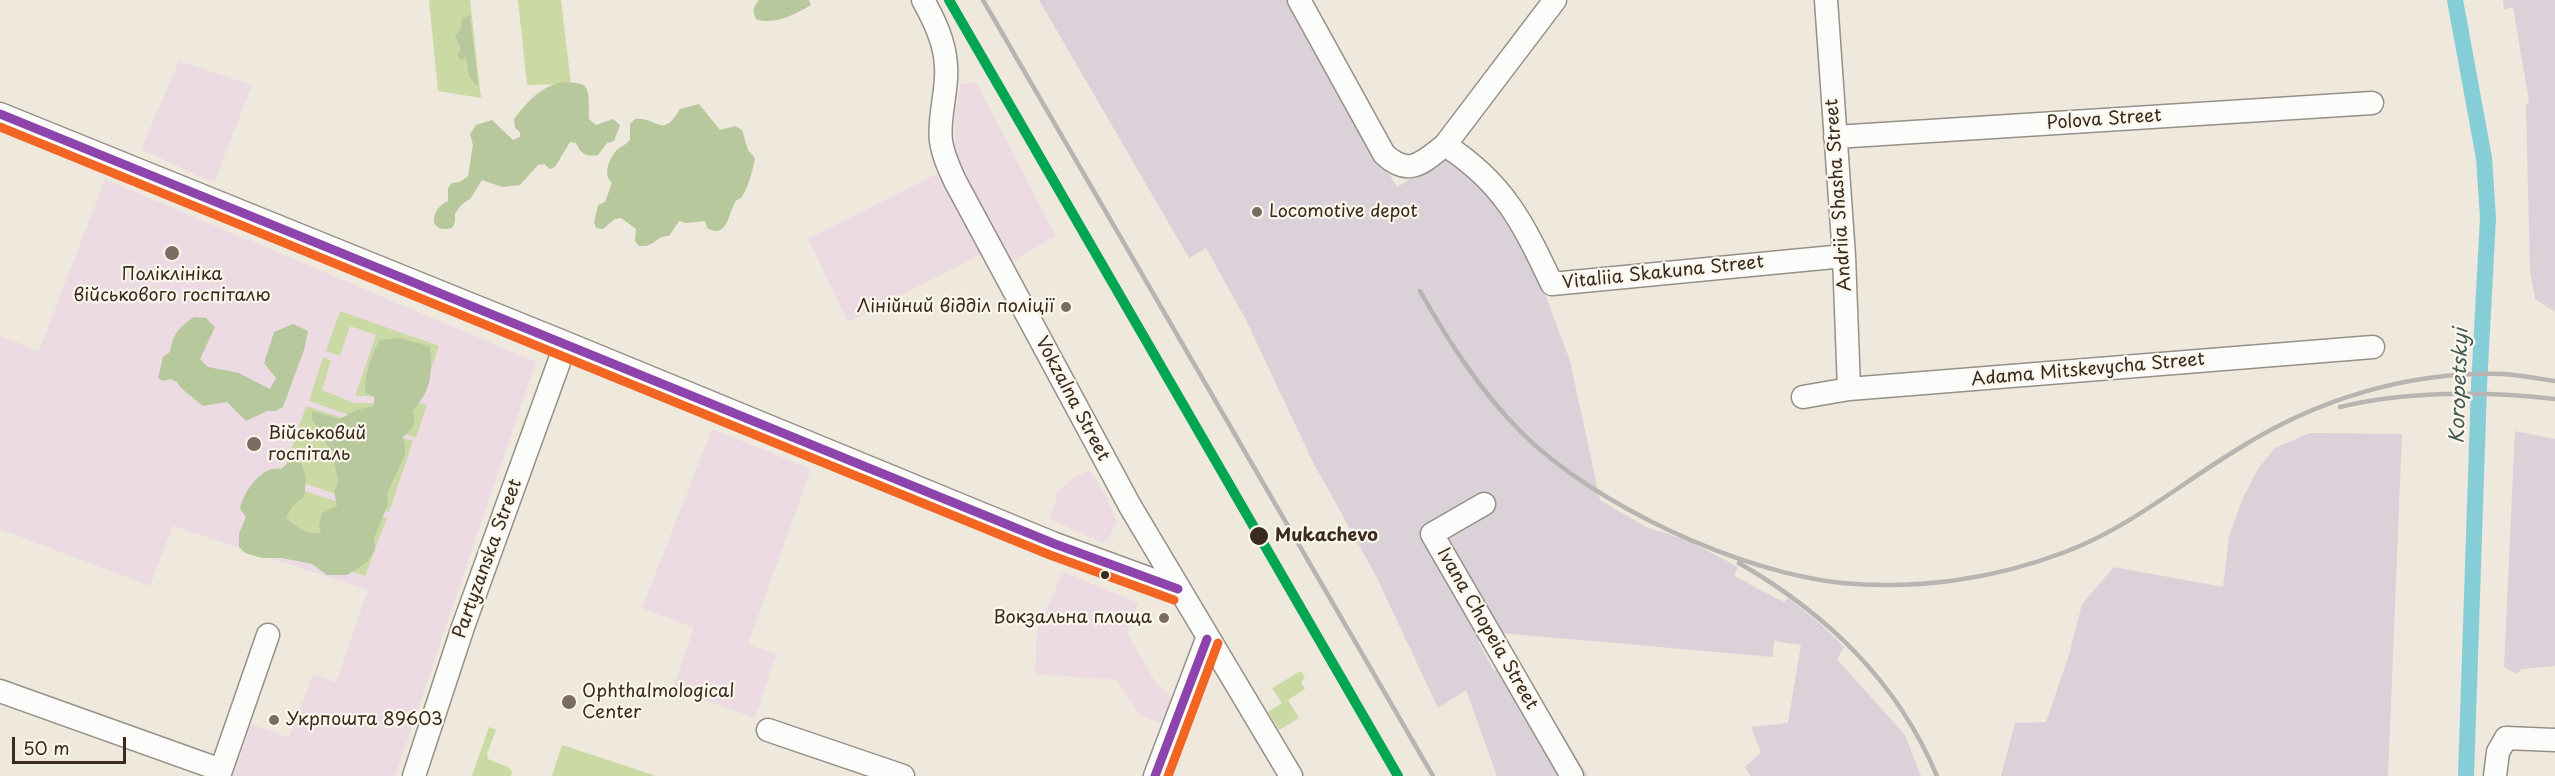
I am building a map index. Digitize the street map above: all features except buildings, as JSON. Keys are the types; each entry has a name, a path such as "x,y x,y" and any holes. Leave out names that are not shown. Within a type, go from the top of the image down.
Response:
{"street":[{"name":"Vokzalna Street","path":"923,0 932,16 944,50 946,83 941,141 951,172 1108,467 1178,589 1291,776"},
{"path":"1299,0 1384,154 1394,164 1414,166 1446,145 1555,0"},
{"name":"Andriia Shasha Street","path":"1826,0 1844,256 1850,389"},
{"name":"Polova Street","path":"1835,137 2372,103"},
{"path":"0,114 567,343 1055,544 1178,589"},
{"name":"Vitaliia Skakuna Street","path":"1446,145 1482,171 1509,202 1552,284 1844,256"},
{"name":"Partyzanska Street","path":"414,776 462,627 567,343"},
{"name":"Adama Mitskevycha Street","path":"1803,397 1850,389 2373,347"},
{"name":"Ivana Chopeia Street","path":"1484,504 1432,534 1572,776"},
{"path":"0,691 220,773 268,635"},
{"path":"1155,776 1208,639"},
{"path":"768,730 903,776"},
{"path":"2495,776 2498,752 2506,738 2555,740"}],"shaded area":[{"path":"1039,0 1289,0 1397,187 1448,157 1495,198 1541,283 1570,361 1600,500 1646,527 1687,540 1738,567 1734,576 1784,602 1788,598 1817,621 1844,647 1837,659 1905,735 1921,776 1751,776 1745,767 1761,752 1751,727 1788,723 1801,645 1774,641 1773,657 1490,632 1478,641 1494,671 1507,662 1545,728 1555,722 1588,776 1497,776 1466,690 1438,708 1376,576 1312,460 1245,318 1206,248 1189,258"},
{"path":"2503,0 2555,0 2555,312 2535,299 2530,271 2526,106 2529,101 2513,7 2504,10"},
{"path":"179,61 252,85 214,183 141,149"},
{"path":"976,82 1056,236 1008,263 957,162 955,115 960,87 961,84"},
{"path":"944,170 987,251 848,322 808,239"},
{"name":"Військовий госпіталь","path":"105,179 536,362 395,776 233,776 251,724 289,738 313,674 336,682 368,590 173,526 150,586 0,529 0,336 39,351"},
{"path":"712,429 811,469 748,644 776,655 755,718 673,689 694,628 642,608"},
{"path":"2515,431 2555,439 2555,666 2522,669 2516,674 2504,667"},
{"path":"2310,433 2402,434 2388,776 2001,776 2015,723 2046,722 2069,655 2082,604 2114,567 2223,587 2229,536 2243,498 2258,469 2275,448"},
{"path":"1090,470 1105,494 1117,521 1110,536 1103,543 1049,519 1057,498 1055,494 1076,476"},
{"path":"1063,572 1138,603 1127,633 1156,683 1172,698 1163,724 1139,715 1117,680 1035,674 1037,631"}],"green space":[{"path":"429,0 470,0 481,98 438,91"},
{"path":"518,0 561,0 571,84 527,85"},
{"path":"759,0 809,0 811,5 784,18 763,21 756,19 754,14 754,7"},
{"path":"470,15 478,84 475,85 469,75 466,58 461,60 457,55 461,49 455,36 461,28 462,19"},
{"path":"562,82 581,84 587,89 589,119 596,125 613,119 620,125 614,141 607,143 598,155 594,156 584,154 576,143 570,142 555,167 550,169 544,164 538,165 520,185 502,187 482,180 471,198 461,205 455,214 452,228 438,227 435,224 435,214 442,204 448,201 448,188 452,183 460,182 468,176 473,145 470,134 476,125 492,120 513,140 520,137 520,132 515,128 514,119 535,96"},
{"path":"699,104 720,130 735,126 742,130 748,150 755,158 745,191 733,206 723,228 714,231 707,228 705,221 686,223 679,221 669,236 664,236 649,245 639,246 635,241 636,229 621,218 615,219 603,229 596,228 594,222 598,205 605,202 612,183 607,172 609,164 615,152 630,140 630,124 635,119 643,119 664,125 674,118 680,109"},
{"path":"340,311 439,346 421,397 355,396 376,335 350,326 340,356 326,351"},
{"path":"194,317 206,318 215,327 200,359 208,367 239,373 270,389 276,378 264,363 274,332 293,324 308,331 305,347 283,407 275,411 267,411 246,421 227,402 203,406 177,382 170,379 163,381 158,378 163,357 170,352 175,336"},
{"path":"401,338 430,347 431,374 424,395 413,411 413,426 402,438 405,443 405,455 387,494 388,504 374,538 375,550 367,562 347,575 327,575 312,564 282,558 262,558 245,553 239,547 239,534 246,517 240,509 245,495 260,475 274,469 281,469 294,458 304,471 305,492 304,497 292,507 286,518 307,532 321,532 319,526 322,513 337,506 334,491 338,482 335,456 326,443 323,432 312,420 312,411 339,419 357,410 374,406 374,397 365,392 371,358 380,340"},
{"path":"323,357 331,361 322,390 354,403 427,404 416,438 309,401"},
{"path":"306,406 413,441 389,512 282,476"},
{"path":"262,477 387,518 365,576 243,538"},
{"path":"1301,671 1305,678 1301,682 1305,689 1288,700 1299,718 1279,730 1268,712 1282,703 1272,688"},
{"path":"489,727 496,730 487,754 488,759 508,767 512,771 511,776 472,776"},
{"path":"562,745 656,776 552,776"}],"waterway":[{"name":"Koropetskyi","path":"2455,0 2484,158 2488,218 2479,386 2466,776"}],"railway":[{"path":"983,0 1433,776"},
{"path":"1420,291 1442,329 1492,400 1522,433 1552,460 1588,485 1628,509 1715,550 1802,577 1842,583 1899,585 1955,580 2011,569 2065,552 2133,518 2268,431 2332,403 2365,392 2433,377 2468,374 2503,374 2555,381"},
{"path":"2340,407 2419,395 2474,394 2555,399"},
{"path":"1739,563 1801,604 1856,653 1902,710 1937,776"}],"transit line":[{"path":"949,0 1398,776"},
{"path":"0,114 1055,544 1178,589"},
{"path":"0,127 1050,555 1174,600"},
{"path":"1155,776 1207,639"},
{"path":"1168,776 1218,643"}],"place":[{"name":"Locomotive depot","path":"1257,212"},
{"name":"Поліклініка військового госпіталю","path":"172,253"},
{"name":"Лінійний відділ поліції","path":"1066,307"},
{"name":"Військовий госпіталь","path":"254,444"},
{"name":"Mukachevo","path":"1259,536"},
{"name":"Вокзальна площа","path":"1164,618"},
{"name":"Ophthalmological Center","path":"569,702"},
{"name":"Укрпошта 89603","path":"274,720"}]}
